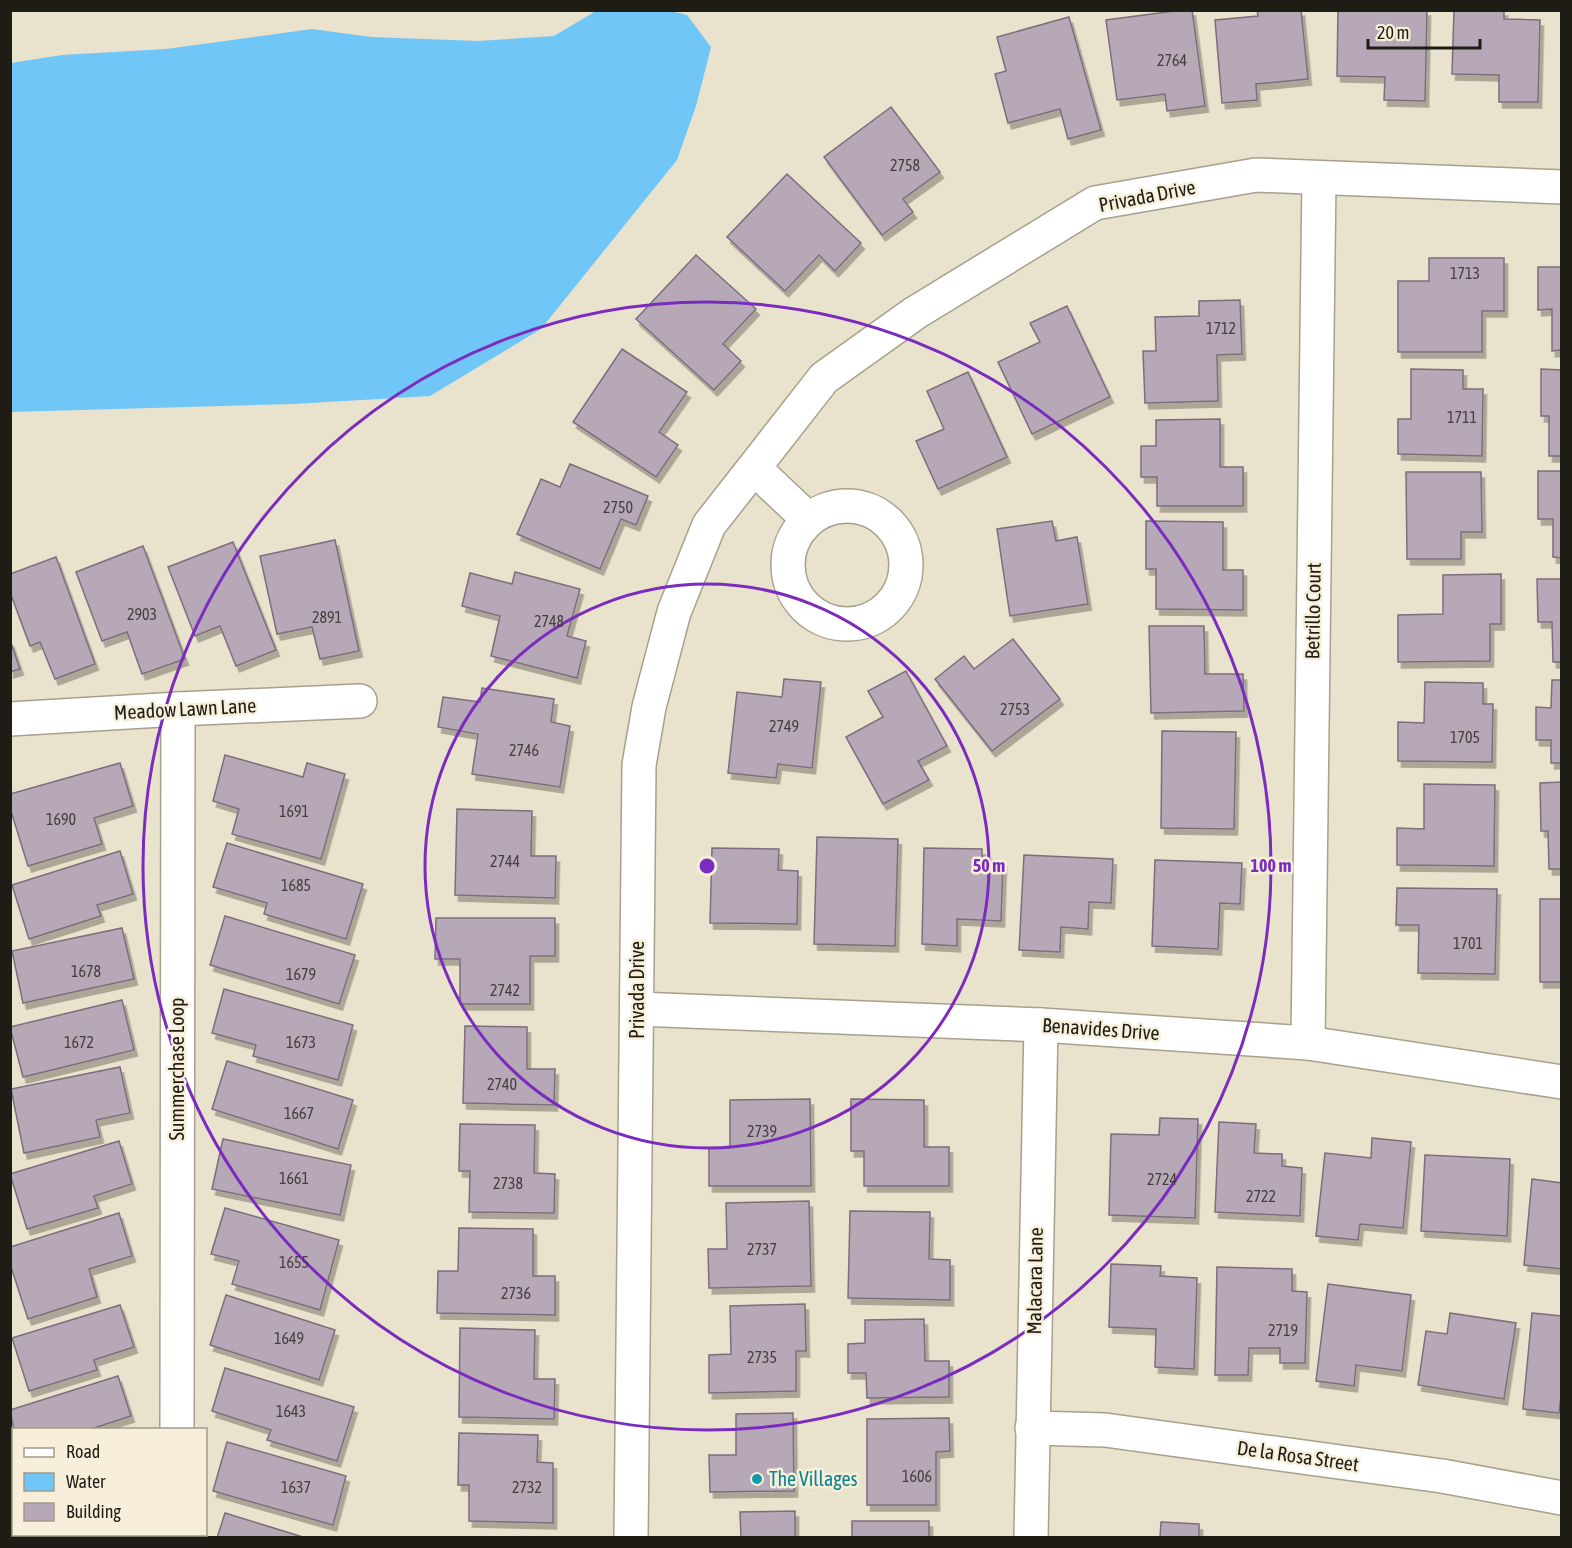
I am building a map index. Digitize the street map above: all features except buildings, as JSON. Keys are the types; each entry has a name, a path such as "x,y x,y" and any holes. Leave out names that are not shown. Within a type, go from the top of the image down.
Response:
{"street":[{"name":"Privada Drive","path":"631,1538 639,765 649,708 674,612 709,525 824,378 915,313 1095,203 1256,176 1562,187"},
{"name":"Betrillo Court","path":"1308,1043 1318,178"},
{"path":"754,468 808,519"},
{"name":"Meadow Lawn Lane","path":"10,719 360,701"},
{"name":"Summerchase Loop","path":"177,1428 178,709"},
{"name":"Benavides Drive","path":"637,1009 1041,1025 1308,1043 1562,1082"},
{"name":"Malacara Lane","path":"1031,1538 1041,1025"},
{"name":"De la Rosa Street","path":"1032,1428 1105,1430 1442,1476 1562,1498"}],"water":[{"path":"596,11 671,11 687,15 711,47 696,106 677,160 541,329 430,396 293,404 11,412 11,63 62,55 166,49 312,29 371,37 478,41 554,36"}],"place":[{"name":"The Villages","path":"757,1479"}]}
